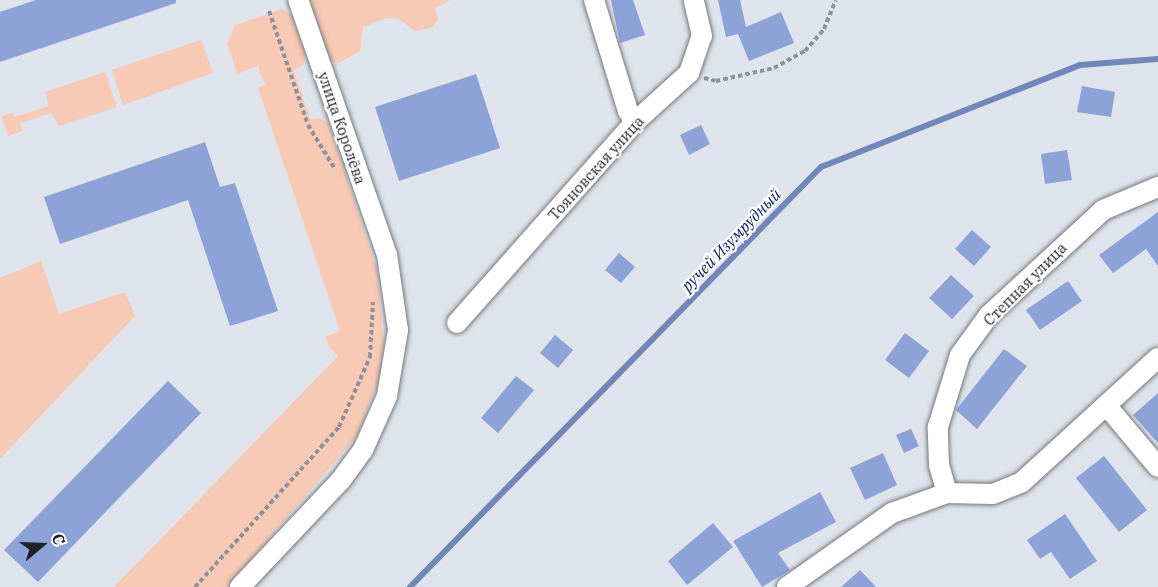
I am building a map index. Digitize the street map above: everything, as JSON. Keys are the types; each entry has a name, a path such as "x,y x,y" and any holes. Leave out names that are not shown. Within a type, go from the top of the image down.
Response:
{"street":[{"name":"улица Королёва","path":"240,587 341,480 377,422 387,396 398,330 387,255 298,0"},
{"path":"594,0 628,111 635,122"},
{"name":"Тояновская улица","path":"457,323 635,122 689,73 702,36 694,0"},
{"name":"Степная улица","path":"947,493 939,465 938,427 960,355 989,315 1104,210 1158,187"},
{"path":"787,587 892,513 947,493 993,494 1022,482 1158,358"},
{"path":"1106,405 1158,467"}],"path":[{"path":"689,73 716,81 774,68 805,51 824,29 836,0"},
{"path":"269,11 308,125 339,179"},
{"path":"195,587 339,427 370,357 372,291"}],"shaded area":[{"path":"308,0 450,0 435,8 438,20 431,28 415,31 399,19 386,18 363,27 360,51 339,63 326,59"},
{"path":"282,9 292,16 306,52 304,64 294,70 310,119 320,118 329,124 377,270 384,344 378,382 357,436 227,587 114,587 338,356 328,346 326,336 340,331 258,88 265,85 258,66 237,74 227,42 235,25"},
{"path":"201,40 213,73 123,105 112,70"},
{"path":"105,72 117,107 59,126 51,113 20,123 22,131 8,136 2,116 12,113 14,117 49,106 45,92"},
{"path":"41,261 59,314 125,292 135,316 0,459 0,278"}],"building":[{"path":"36,0 176,0 176,3 0,62 0,12"},
{"path":"611,0 633,0 645,35 620,43"},
{"path":"718,0 740,0 746,27 781,12 794,43 749,61 738,34 726,37"},
{"path":"476,74 500,148 399,181 375,107"},
{"path":"1082,86 1115,92 1111,117 1077,112"},
{"path":"701,125 710,144 689,155 680,135"},
{"path":"205,142 220,187 235,183 278,311 230,326 188,200 60,244 44,197"},
{"path":"1067,150 1072,180 1045,184 1041,154"},
{"path":"1158,212 1158,266 1146,249 1113,273 1099,255"},
{"path":"972,230 991,247 974,266 955,249"},
{"path":"619,253 635,267 621,283 605,270"},
{"path":"951,275 974,296 952,319 929,298"},
{"path":"1068,281 1082,301 1040,330 1026,310"},
{"path":"905,333 929,351 909,378 885,360"},
{"path":"555,335 573,350 558,368 540,353"},
{"path":"1004,349 1027,366 977,429 956,410"},
{"path":"516,376 534,390 498,433 481,418"},
{"path":"168,381 201,413 38,582 4,550"},
{"path":"1158,393 1158,443 1133,415"},
{"path":"911,429 919,446 904,453 896,435"},
{"path":"883,453 897,485 865,500 850,468"},
{"path":"1104,456 1147,510 1119,532 1076,478"},
{"path":"820,492 836,522 778,553 790,570 762,587 733,541"},
{"path":"1065,514 1097,561 1070,579 1051,552 1040,559 1027,540"},
{"path":"713,523 733,547 687,585 668,561"},
{"path":"860,570 876,587 841,587"}],"waterway":[{"name":"ручей Изумрудный","path":"410,587 821,167 1080,65 1158,59"}]}
